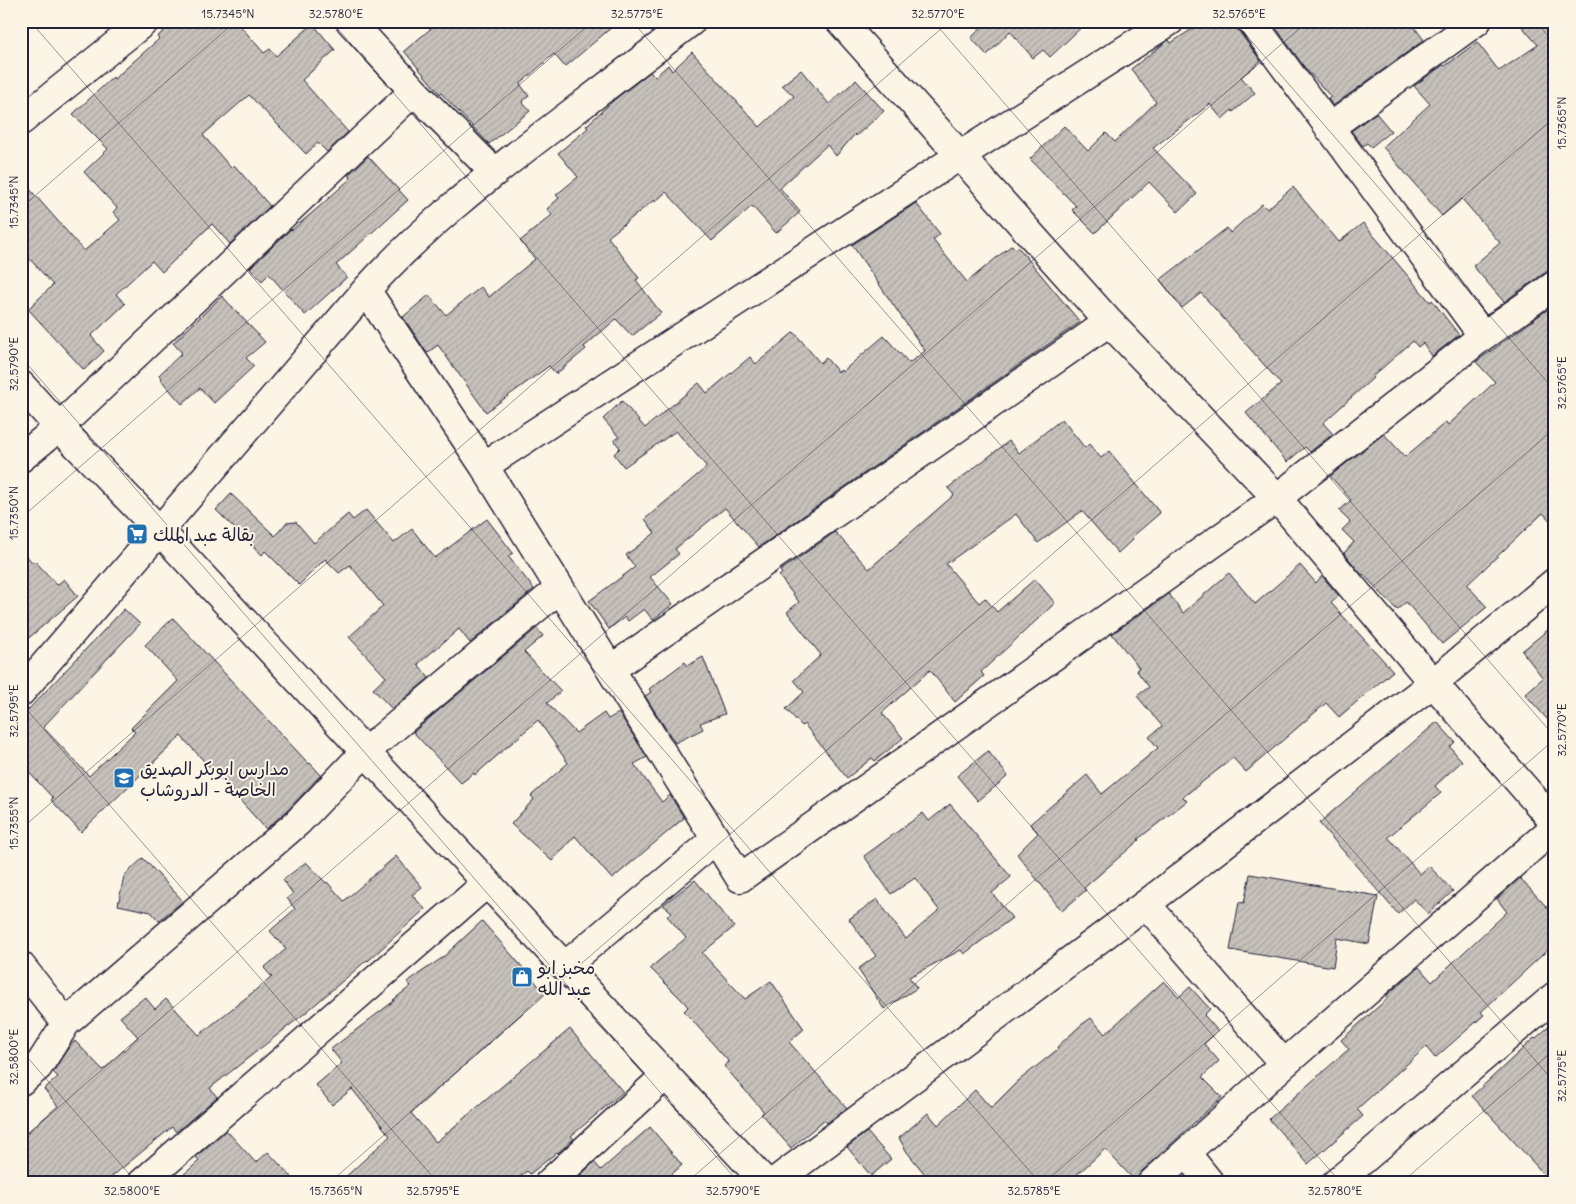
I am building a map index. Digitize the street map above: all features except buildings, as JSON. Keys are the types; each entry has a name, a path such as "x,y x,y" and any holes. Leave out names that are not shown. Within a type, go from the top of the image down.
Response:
{"street":[{"path":"21,121 145,21"},
{"path":"350,21 414,91 494,172"},
{"path":"21,692 396,256 494,172 692,21"},
{"path":"840,21 1109,322 1277,498 1555,825 1152,1183"},
{"path":"484,466 1170,21"},
{"path":"1251,21 1483,336"},
{"path":"1329,128 1477,21"},
{"path":"21,458 59,427 414,91"},
{"path":"366,290 484,466 740,878 1277,498 1483,336 1555,285"},
{"path":"610,669 1109,322"},
{"path":"21,385 160,531 766,1183"},
{"path":"773,1183 1146,904 1433,683 1555,582"},
{"path":"21,1081 38,1067 66,1023 298,822 365,752 560,588"},
{"path":"565,966 716,839"},
{"path":"142,1183 487,883"},
{"path":"1146,904 1284,1064"},
{"path":"21,966 66,1023"},
{"path":"1336,1183 1555,996"},
{"path":"549,1183 666,1075"},
{"path":"1186,1153 1210,1183"}],"place":[{"name":"بقالة عبد الملك","path":"137,534"},
{"name":"مدارس ابوبكر الصديق الخاصة - الدروشاب","path":"124,778"},
{"name":"مخبز ابو عبد الله","path":"522,977"}]}
